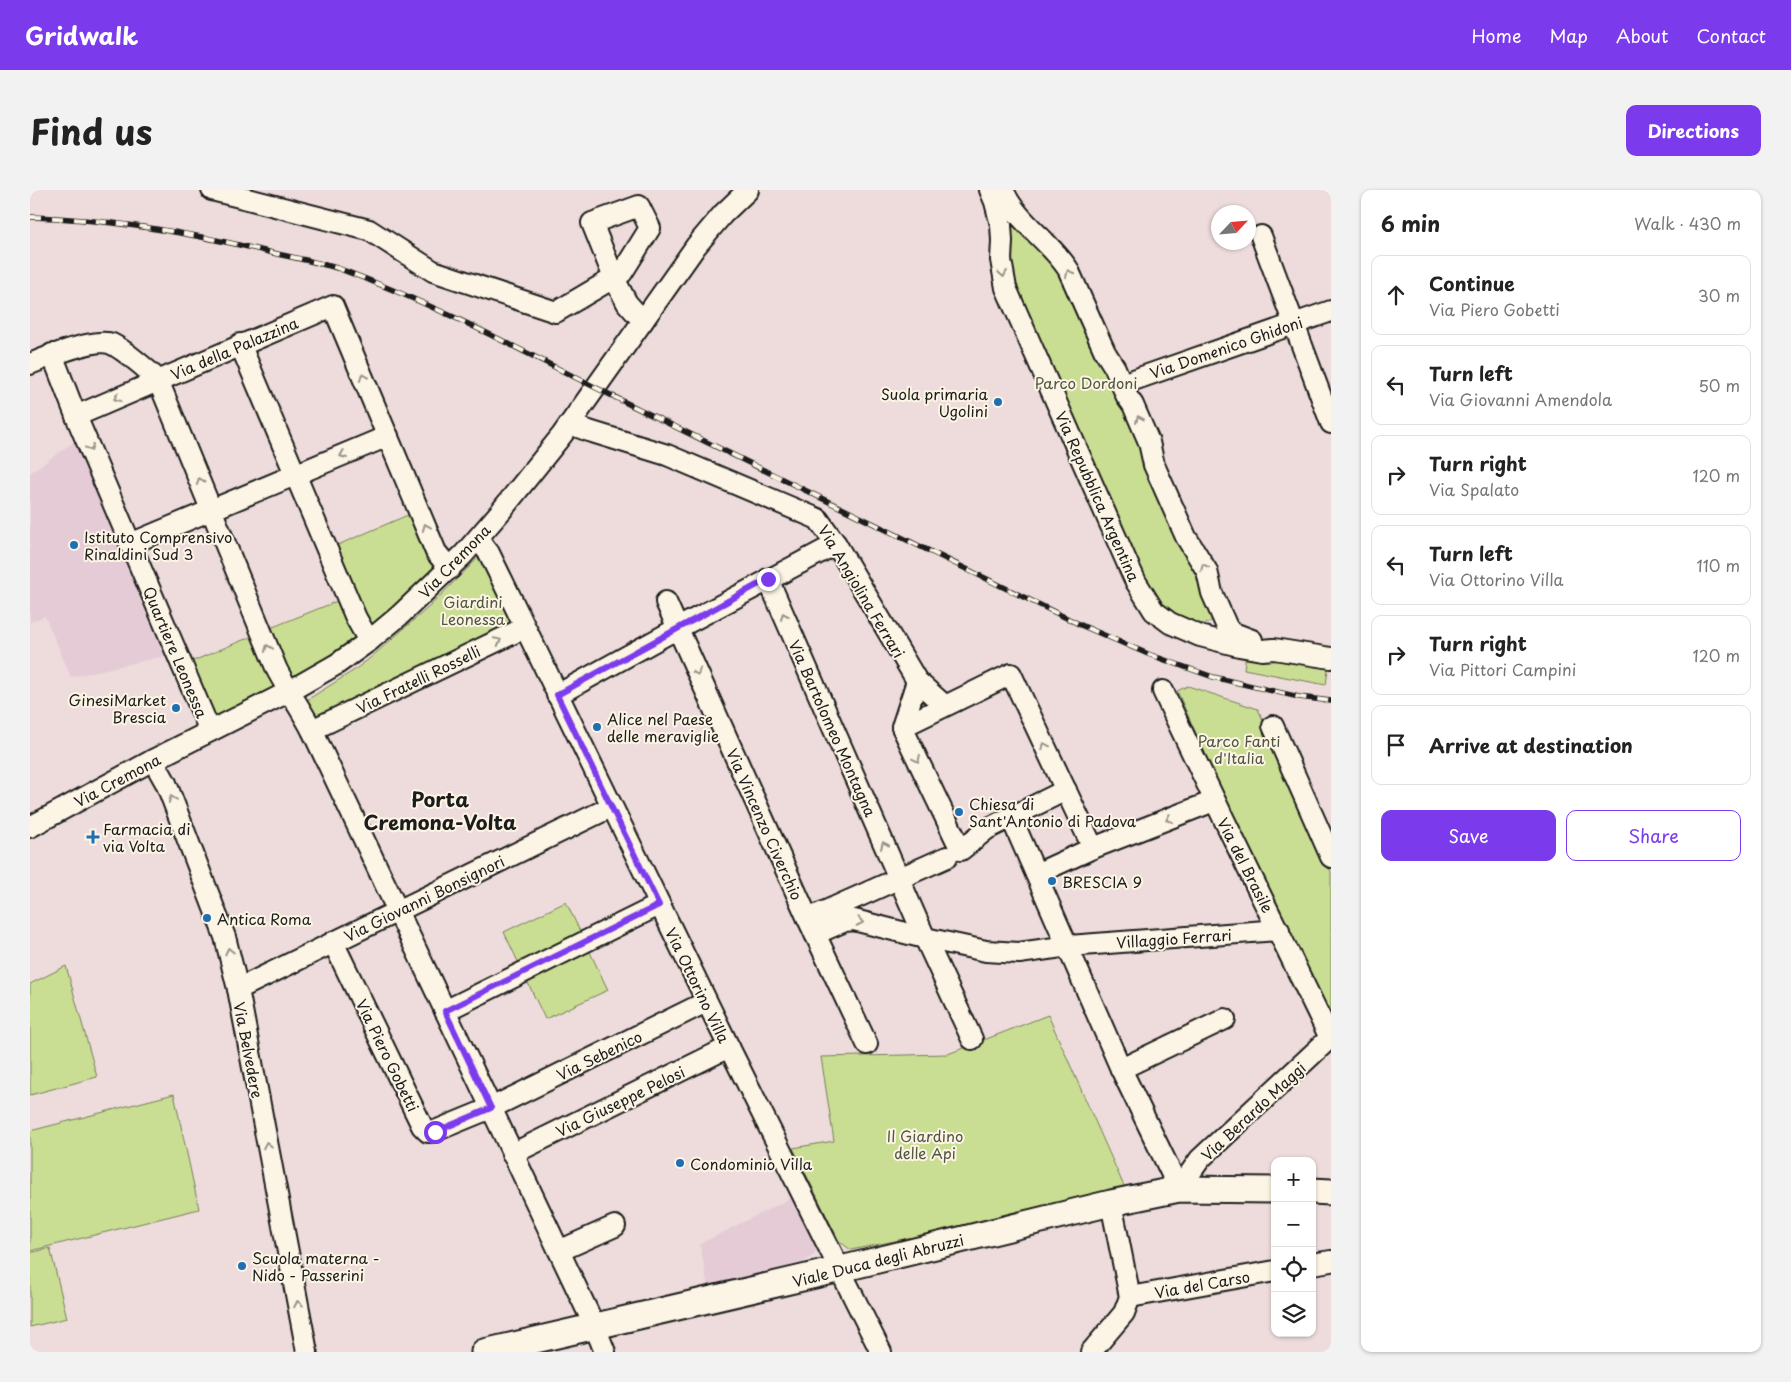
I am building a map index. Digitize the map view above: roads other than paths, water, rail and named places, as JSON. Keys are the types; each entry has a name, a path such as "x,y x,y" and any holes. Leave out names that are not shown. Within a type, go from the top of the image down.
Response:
{"main road":[{"name":"Viale Duca degli Abruzzi","path":"484,1352 841,1269 1110,1203 1179,1189 1271,1190"},
{"path":"1316,1191 1331,1192"}],"street":[{"path":"212,190 369,230 433,271 556,312 614,278 627,303 643,321"},
{"name":"Via Cremona","path":"30,826 153,760 288,692 337,664 399,616 450,569 478,539 570,424 696,246 748,190"},
{"name":"Via Repubblica Argentina","path":"990,190 995,202 1000,225 1002,241 1001,260 1006,288 1129,568 1154,611 1170,623 1200,636 1262,643 1274,649 1331,658"},
{"path":"1003,190 1008,202 1019,216 1063,261 1068,269 1105,352 1115,368 1149,442 1154,465 1182,528 1207,571 1212,594 1220,612 1231,632 1240,641"},
{"path":"1000,225 1019,216"},
{"path":"1260,236 1331,423"},
{"name":"Via della Palazzina","path":"30,364 52,354 98,342 112,344 148,370 158,380 333,306 388,436"},
{"name":"Via Domenico Ghidoni","path":"1122,384 1331,311"},
{"path":"240,344 356,618 369,641"},
{"name":"Quartiere Leonessa","path":"52,354 76,416 210,731"},
{"path":"76,416 158,380 277,670 288,692 302,710 312,730 595,1327 605,1352"},
{"name":"Via Angiolina Ferrari","path":"570,424 589,432 667,455 818,519 836,544 917,681"},
{"path":"130,544 388,436 436,552 450,569"},
{"name":"Via Ottorino Villa","path":"478,539 489,553 706,1002 881,1352"},
{"path":"557,695 768,579 836,544"},
{"name":"Via Bartolomeo Montagna","path":"768,579 898,878 972,1038"},
{"name":"Via Vincenzo Civerchio","path":"666,602 811,927 867,1044"},
{"path":"1192,631 1211,628 1216,624 1220,612"},
{"name":"Via Fratelli Rosselli","path":"312,730 524,628"},
{"path":"902,727 1011,674 1093,848"},
{"path":"944,705 917,681 902,727 954,853"},
{"name":"Via del Brasile","path":"1163,691 1214,801 1331,1037"},
{"path":"1273,726 1331,857"},
{"name":"Via Belvedere","path":"153,760 166,782 225,937 238,990 307,1352"},
{"path":"811,927 898,878 954,853 987,829 1066,790"},
{"path":"1036,874 1093,848 1214,801"},
{"name":"Via Giovanni Bonsignori","path":"238,990 611,807"},
{"path":"1011,817 1069,946 1121,1070 1179,1189"},
{"path":"445,1011 659,905"},
{"path":"811,927 854,920 925,938"},
{"name":"Villaggio Ferrari","path":"925,938 986,951 1019,953 1069,946 1279,930"},
{"name":"Via Piero Gobetti","path":"333,942 422,1126 428,1132 435,1132 491,1108"},
{"name":"Via Sebenico","path":"491,1108 706,1002"},
{"path":"1121,1070 1225,1019"},
{"name":"Via Berardo Maggi","path":"1179,1189 1200,1159 1331,1037"},
{"name":"Via Giuseppe Pelosi","path":"512,1154 729,1047"},
{"path":"1091,1352 1124,1313 1130,1297 1110,1203"},
{"path":"559,1251 615,1226"},
{"path":"1316,1263 1331,1261"},
{"name":"Via del Carso","path":"1130,1297 1271,1272"}],"railway":[{"path":"30,217 122,224 183,233 340,269 456,318 1083,626 1148,654 1213,677 1299,697 1331,701"}],"place":[{"name":"Suola primaria Ugolini","path":"998,402"},
{"name":"Istituto Comprensivo Rinaldini Sud 3","path":"74,545"},
{"name":"GinesiMarket Brescia","path":"176,708"},
{"name":"Alice nel Paese delle meraviglie","path":"597,727"},
{"name":"Chiesa di Sant'Antonio di Padova","path":"959,812"},
{"name":"Farmacia di via Volta","path":"93,837"},
{"name":"BRESCIA 9","path":"1052,881"},
{"name":"Antica Roma","path":"207,918"},
{"name":"Condominio Villa","path":"680,1163"},
{"name":"Scuola materna - Nido - Passerini","path":"242,1266"}],"district":[{"name":"Porta Cremona-Volta","path":"440,810"}],"park label":[{"name":"Parco Dordoni","path":"1086,382"},
{"name":"Giardini Leonessa","path":"473,610"},
{"name":"Parco Fanti d'Italia","path":"1239,748"},
{"name":"Il Giardino delle Api","path":"925,1144"}]}
